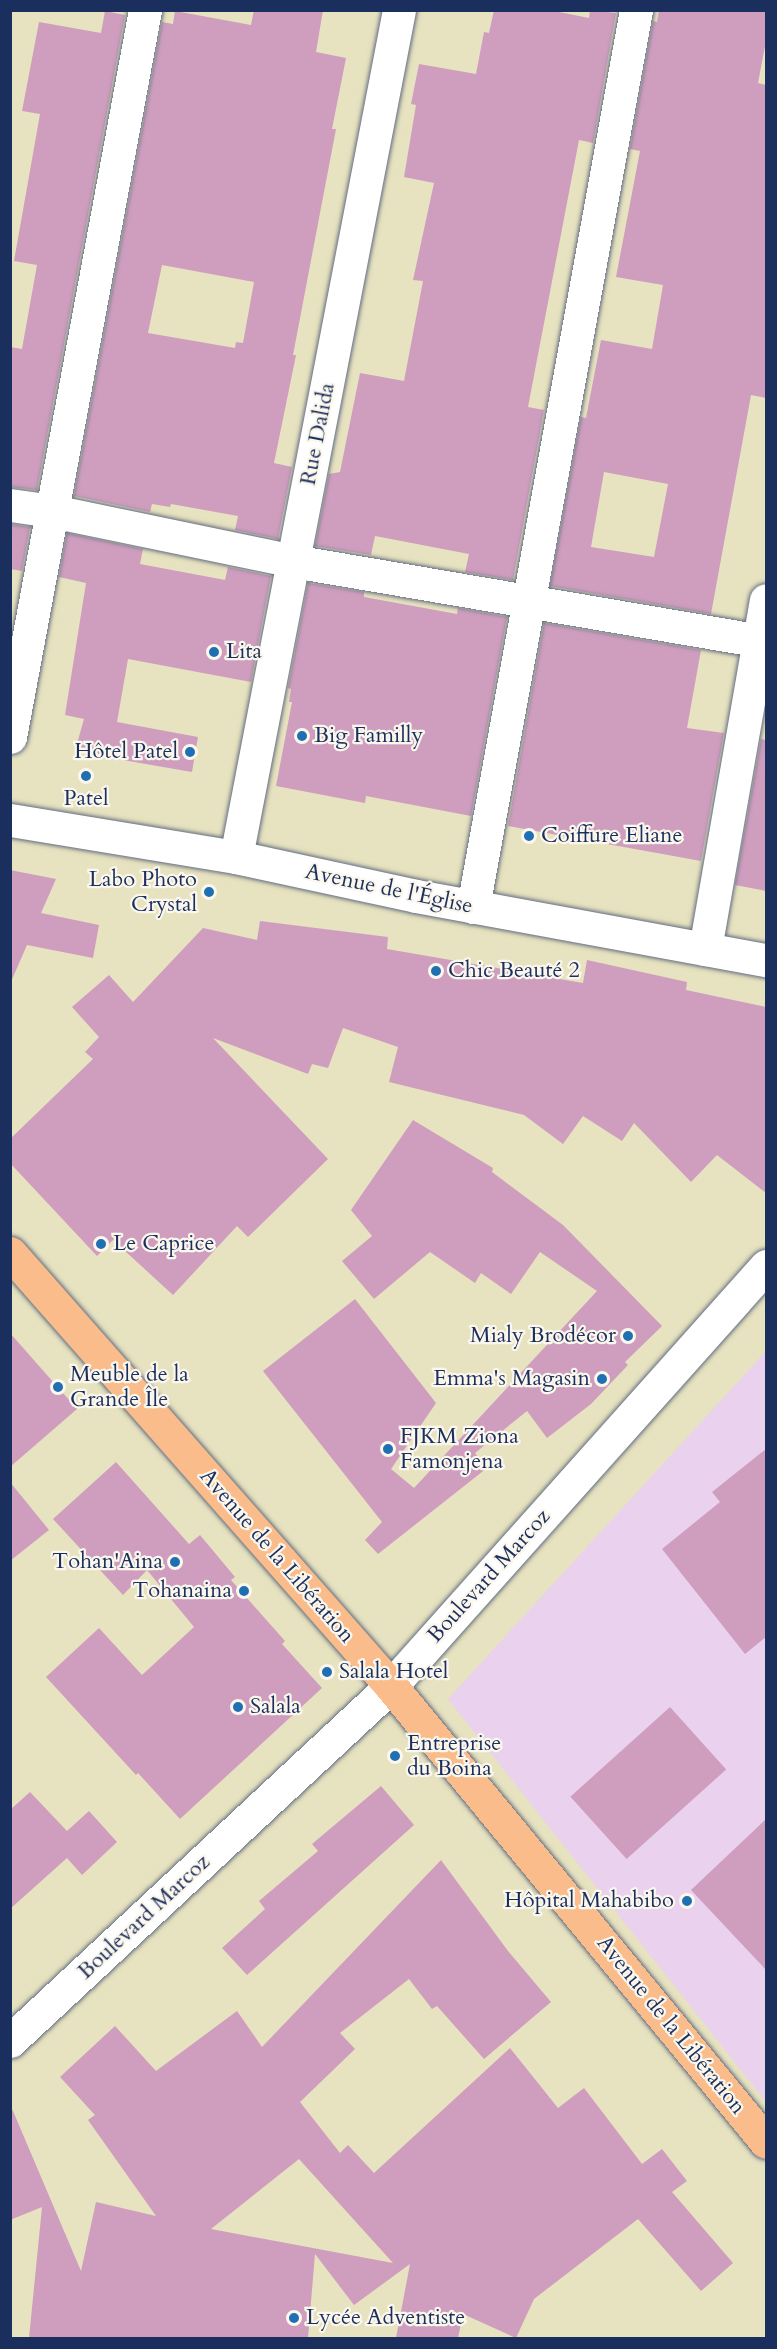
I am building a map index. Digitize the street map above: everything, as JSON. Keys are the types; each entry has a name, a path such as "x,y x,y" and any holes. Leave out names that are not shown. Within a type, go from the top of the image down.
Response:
{"main road":[{"name":"Avenue de la Libération","path":"10,1253 391,1686 766,2142"}],"street":[{"path":"10,737 145,10"},
{"name":"Rue Dalida","path":"236,857 399,10"},
{"path":"473,907 636,10"},
{"path":"10,505 52,511 293,561 529,603 763,641"},
{"path":"705,949 763,641 766,600"},
{"name":"Avenue de l'Église","path":"10,820 236,857 473,907 766,960"},
{"name":"Boulevard Marcoz","path":"10,2041 391,1686 766,1266"}],"shaded area":[{"name":"Hôpital Mahabibo","path":"766,1351 766,2102 448,1699"}],"building":[{"path":"254,10 323,10 316,52 346,58 332,129 336,129 293,355 296,355 274,463 292,467 278,539 235,530 238,516 171,504 170,507 152,504 150,512 74,496 162,22 173,24 175,11 251,25","holes":["162,265 254,282 243,343 236,342 235,348 148,333"]},
{"path":"494,10 549,10 589,18 590,10 616,13 593,143 579,140 528,407 544,410 513,580 465,572 469,554 375,536 371,555 315,546 329,474 340,472 360,373 404,381 423,281 413,280 434,183 404,177 416,105 411,104 419,64 476,74 484,32 489,33"},
{"path":"659,10 766,10 766,41 758,83 766,85 766,398 751,395 711,614 550,586 581,417 586,418 601,340 652,349 663,285 616,277 640,151 630,149 653,21 657,22","holes":["604,472 668,484 654,557 591,547"]},
{"path":"105,11 125,15 37,490 10,487 10,347 22,349 37,265 14,261 40,114 22,111 39,22 101,33"},
{"path":"10,524 30,527 22,571 10,569"},
{"path":"67,533 143,549 140,564 225,580 228,567 271,576 251,682 128,659 117,722 198,737 192,772 117,759 76,747 84,719 65,715 86,583 59,577"},
{"path":"308,583 364,592 364,597 457,614 458,608 507,617 471,816 366,796 365,803 276,786 292,702 289,702 291,689 288,688"},
{"path":"544,623 701,650 687,728 724,733 701,861 508,826"},
{"path":"761,739 766,740 766,891 735,885"},
{"path":"10,870 56,879 41,913 99,925 93,958 27,945 10,984"},
{"path":"260,921 388,937 387,949 583,983 587,960 687,982 686,990 766,1007 766,1193 717,1155 691,1182 634,1123 622,1141 583,1116 563,1144 524,1115 389,1082 398,1047 343,1028 328,1068 312,1064 308,1074 213,1038 328,1159 248,1237 237,1226 173,1295 113,1240 97,1256 10,1163 10,1139 93,1059 85,1052 99,1037 72,1007 109,975 133,1002 203,928 257,940"},
{"path":"413,1120 493,1168 492,1172 563,1225 662,1326 625,1362 628,1365 591,1404 547,1438 527,1411 475,1453 487,1468 378,1554 365,1540 382,1522 263,1371 355,1299 436,1403 391,1469 414,1488 597,1291 540,1252 511,1294 481,1273 475,1283 430,1252 374,1299 342,1261 372,1236 351,1210"},
{"path":"10,1333 77,1409 10,1467"},
{"path":"766,1449 766,1637 745,1654 662,1549 720,1502 712,1492"},
{"path":"116,1462 189,1544 200,1535 235,1577 231,1580 285,1641 282,1644 322,1688 180,1819 138,1773 136,1775 46,1677 99,1628 142,1675 194,1627 147,1570 123,1595 53,1519"},
{"path":"10,1482 49,1530 10,1561"},
{"path":"670,1707 726,1769 627,1859 570,1797"},
{"path":"381,1786 414,1825 247,1975 222,1948 265,1909 259,1901 318,1851 312,1844"},
{"path":"30,1792 67,1831 89,1811 117,1842 82,1875 67,1858 10,1909 10,1810"},
{"path":"766,1819 766,1970 691,1890"},
{"path":"441,1860 508,1951 551,2002 484,2059 437,2006 432,2009 409,1979 340,2033 355,2049 300,2102 340,2153 348,2145 374,2173 510,2048 558,2108 584,2088 642,2164 662,2149 687,2181 672,2192 733,2263 701,2291 638,2219 534,2299 516,2338 463,2314 458,2338 396,2338 410,2264 354,2305 315,2254 308,2338 29,2338 42,2207 10,2220 10,2104 81,2271 96,2202 156,2216 88,2120 95,2115 60,2077 115,2026 156,2071 237,2011 262,2047","holes":["299,2159 393,2263 211,2229"]}],"place":[{"name":"Lita","path":"214,652"},
{"name":"Big Familly","path":"302,736"},
{"name":"Hôtel Patel","path":"190,752"},
{"name":"Patel","path":"86,776"},
{"name":"Coiffure Eliane","path":"529,836"},
{"name":"Labo Photo Crystal","path":"209,892"},
{"name":"Chic Beauté 2","path":"436,971"},
{"name":"Le Caprice","path":"101,1244"},
{"name":"Mialy Brodécor","path":"628,1336"},
{"name":"Emma's Magasin","path":"602,1379"},
{"name":"Meuble de la Grande Île","path":"58,1387"},
{"name":"FJKM Ziona Famonjena","path":"388,1449"},
{"name":"Tohan'Aina","path":"175,1562"},
{"name":"Tohanaina","path":"244,1591"},
{"name":"Salala Hotel","path":"327,1672"},
{"name":"Salala","path":"238,1707"},
{"name":"Entreprise du Boina","path":"395,1756"},
{"name":"Hôpital Mahabibo","path":"687,1901"},
{"name":"Lycée Adventiste","path":"294,2318"}]}
